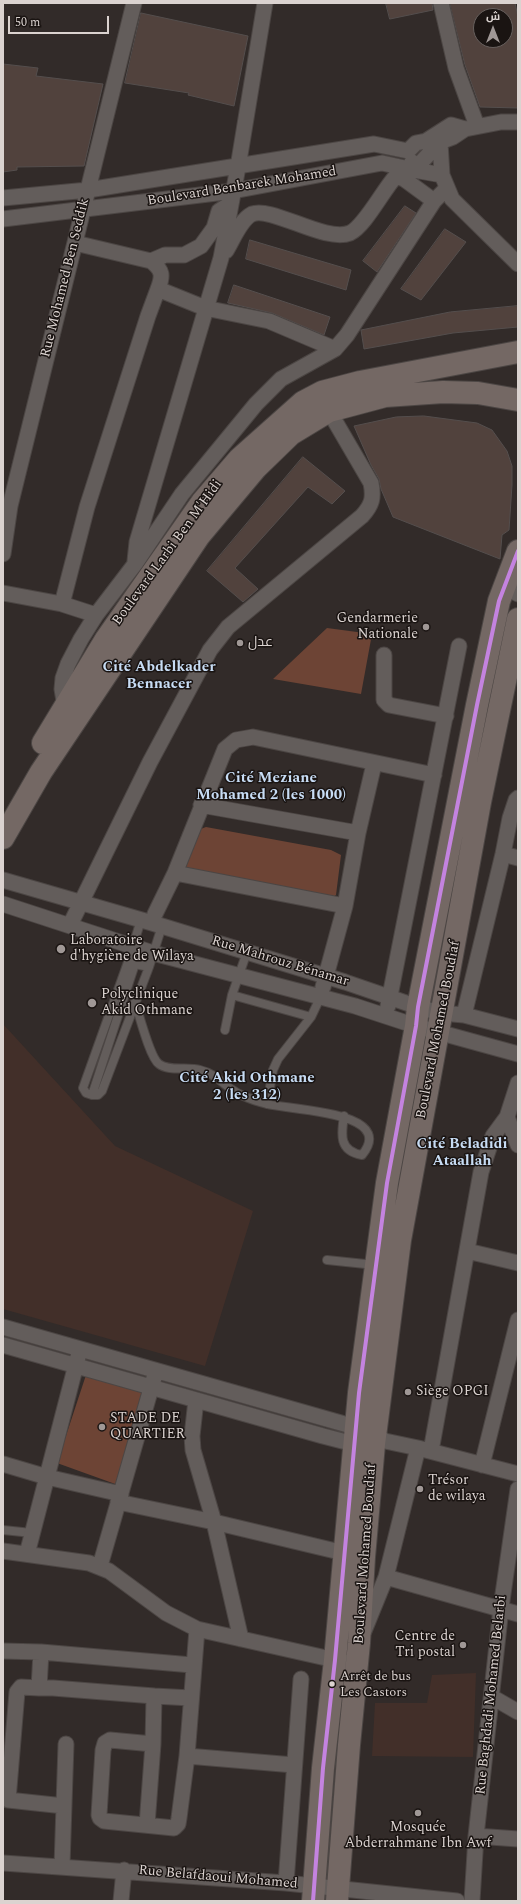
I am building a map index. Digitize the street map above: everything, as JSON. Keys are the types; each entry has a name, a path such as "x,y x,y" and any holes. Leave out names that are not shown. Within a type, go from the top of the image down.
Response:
{"main road":[{"name":"Boulevard Larbi Ben M'Hidi","path":"4,825 199,536 256,468 325,402 360,382 518,352"},
{"name":"Boulevard Larbi Ben M'Hidi","path":"4,825 65,707 106,639 202,502 238,459 302,402 325,402 443,392 478,393 518,400"},
{"path":"478,393 518,414"},
{"name":"Boulevard Mohamed Boudiaf","path":"337,1895 358,1653 364,1557 376,1266 387,1183 477,704 511,591 518,551"},
{"name":"Boulevard Mohamed Boudiaf","path":"314,1894 323,1768 335,1660 344,1553 368,1438 400,1240 439,1022 453,956 480,802 518,619"}],"street":[{"name":"Rue Mohamed Ben Seddik","path":"3,554 10,506 134,3"},
{"path":"134,564 137,542 205,308 220,263 238,167 265,3"},
{"path":"441,3 471,127"},
{"path":"414,170 408,151 416,143 433,142 453,137 471,127 501,122 518,122"},
{"path":"414,170 433,142"},
{"path":"433,142 445,182 452,199 457,206 502,246 518,264"},
{"name":"Boulevard Benbarek Mohamed","path":"3,198 88,190 374,144 408,151"},
{"name":"Boulevard Benbarek Mohamed","path":"3,219 83,210 232,198 382,163 414,170 445,182"},
{"path":"220,263 244,221 252,214 261,213 326,233 342,235 349,233 360,224 396,176 404,179 434,202"},
{"path":"65,707 62,689 63,678 68,664 96,615 134,564 182,494 256,404 281,379 335,348 347,335 361,311 394,266 445,182"},
{"path":"151,261 165,255 184,255 198,249 206,241 214,228 219,211 232,198"},
{"path":"62,604 87,507 148,316 163,279 157,266 151,261 75,243"},
{"path":"158,289 205,308 269,320 335,348"},
{"path":"70,925 150,762 210,650 228,627 362,516 371,505 373,495 371,483 325,402"},
{"path":"3,593 62,604 96,615"},
{"path":"384,1016 390,998 459,646"},
{"path":"384,655 384,700 389,704 446,716"},
{"path":"159,920 201,805 225,749 236,740 253,737 374,764 434,775"},
{"path":"320,998 345,906 358,833 374,764"},
{"path":"464,1015 503,854 510,818 518,798"},
{"path":"201,805 358,833"},
{"path":"503,854 518,858"},
{"path":"175,873 345,906"},
{"name":"Rue Mahrouz Bénamar","path":"3,880 141,920 159,920 247,952 390,998 417,1017"},
{"name":"Rue Mahrouz Bénamar","path":"3,904 133,947 151,960 237,975 384,1016 417,1017"},
{"path":"439,1022 464,1015 518,1030"},
{"path":"417,1017 439,1022 518,1054"},
{"path":"358,1653 386,1577 425,1450 467,1251 481,1172 493,1136 507,1117 518,1083"},
{"path":"507,1117 518,1145"},
{"path":"467,1251 518,1264"},
{"path":"482,1465 518,1320"},
{"path":"3,1327 81,1348 327,1420 368,1438"},
{"path":"3,1346 323,1436 368,1438 425,1450 518,1474"},
{"path":"27,1554 81,1348"},
{"path":"100,1566 156,1370"},
{"path":"196,1400 192,1442 214,1522 241,1639"},
{"path":"323,1436 327,1420"},
{"path":"3,1464 120,1498 344,1553"},
{"name":"Rue Baghdadi Mohamed Belarbi","path":"472,1901 476,1836 501,1608 518,1489"},
{"name":"Boulevard Mohamed Boudiaf","path":"3,1551 89,1563 100,1566 118,1577 166,1613 196,1629 335,1660 358,1653"},
{"path":"386,1577 518,1614"},
{"path":"153,1744 110,1740 105,1743 103,1750 100,1818 104,1821 174,1828 178,1824 187,1756 192,1665 196,1629"},
{"path":"3,1651 41,1652 192,1665"},
{"path":"39,1688 41,1652"},
{"path":"286,1883 301,1679"},
{"path":"64,1806 5,1800 18,1692 21,1687 191,1698"},
{"path":"147,1825 153,1744 154,1696"},
{"path":"492,1697 518,1712"},
{"path":"62,1866 66,1744"},
{"path":"187,1756 294,1764"},
{"path":"476,1836 518,1839"},
{"name":"Rue Belafdaoui Mohamed","path":"3,1863 124,1870 286,1883 314,1894 457,1901"},
{"path":"121,1901 124,1870"}],"lane":[{"path":"141,920 133,947 132,963 99,1040 83,1088 86,1092 92,1095 98,1095 102,1091 151,960 159,920"},
{"path":"225,1030 237,975 247,952"},
{"path":"132,963 151,960"},
{"path":"232,995 311,1017"},
{"path":"267,1104 273,1070 278,1059 311,1017 320,998"},
{"path":"135,1002 150,1048 158,1063 163,1067 198,1069 211,1073 232,1089 267,1104 344,1116 364,1126 370,1134 368,1147 362,1155 353,1153 343,1143 341,1133 344,1116"},
{"path":"327,1260 376,1266"},
{"path":"3,1530 32,1533"}],"shaded area":[{"path":"327,628 372,634 361,694 273,679"},
{"path":"206,827 331,850 341,855 336,895 329,900 188,873 184,866 198,830"},
{"path":"3,1024 115,1146 253,1211 205,1366 3,1309"},
{"name":"STADE DE QUARTIER","path":"86,1375 146,1391 118,1485 57,1463"},
{"path":"476,1673 473,1757 372,1756 375,1703 427,1703 432,1675"}],"building":[{"path":"386,3 432,3 433,10 390,19"},
{"path":"450,3 515,3 518,17 518,108 480,107 465,65"},
{"path":"141,13 248,36 234,106 188,95 189,93 125,83"},
{"path":"3,64 38,68 36,76 103,84 84,166 17,167 17,170 3,172"},
{"path":"405,206 416,213 377,272 363,261"},
{"path":"445,229 466,242 421,300 401,289"},
{"path":"250,240 351,270 346,290 246,259"},
{"path":"234,285 330,317 324,335 272,313 228,303"},
{"path":"518,306 518,327 453,333 364,349 361,330 450,312"},
{"path":"424,416 477,423 492,430 507,451 512,466 512,485 509,530 502,535 500,559 393,517 381,489 379,479 371,465 354,426 396,417"},
{"path":"303,457 345,491 332,504 308,487 235,568 258,589 243,602 207,571"}],"transit line":[{"path":"313,1901 323,1768 335,1660 359,1393 387,1183 416,1026 418,1007 477,705 499,601 518,551"}],"place":[{"name":"Gendarmerie Nationale","path":"426,627"},
{"name":"عدل","path":"240,643"},
{"name":"Laboratoire d'hygiène de Wilaya","path":"61,949"},
{"name":"Polyclinique Akid Othmane","path":"92,1003"},
{"name":"Siège OPGI","path":"408,1392"},
{"name":"STADE DE QUARTIER","path":"102,1427"},
{"name":"Trésor de wilaya","path":"420,1489"},
{"name":"Centre de Tri postal","path":"463,1645"},
{"name":"Arrêt de bus Les Castors","path":"332,1684"},
{"name":"Mosquée Abderrahmane Ibn Awf","path":"418,1813"}],"district":[{"name":"Cité Abdelkader Bennacer","path":"159,676"},
{"name":"Cité Meziane Mohamed 2 (les 1000)","path":"271,788"},
{"name":"Cité Akid Othmane 2 (les 312)","path":"247,1088"},
{"name":"Cité Beladidi Ataallah","path":"462,1154"}]}
